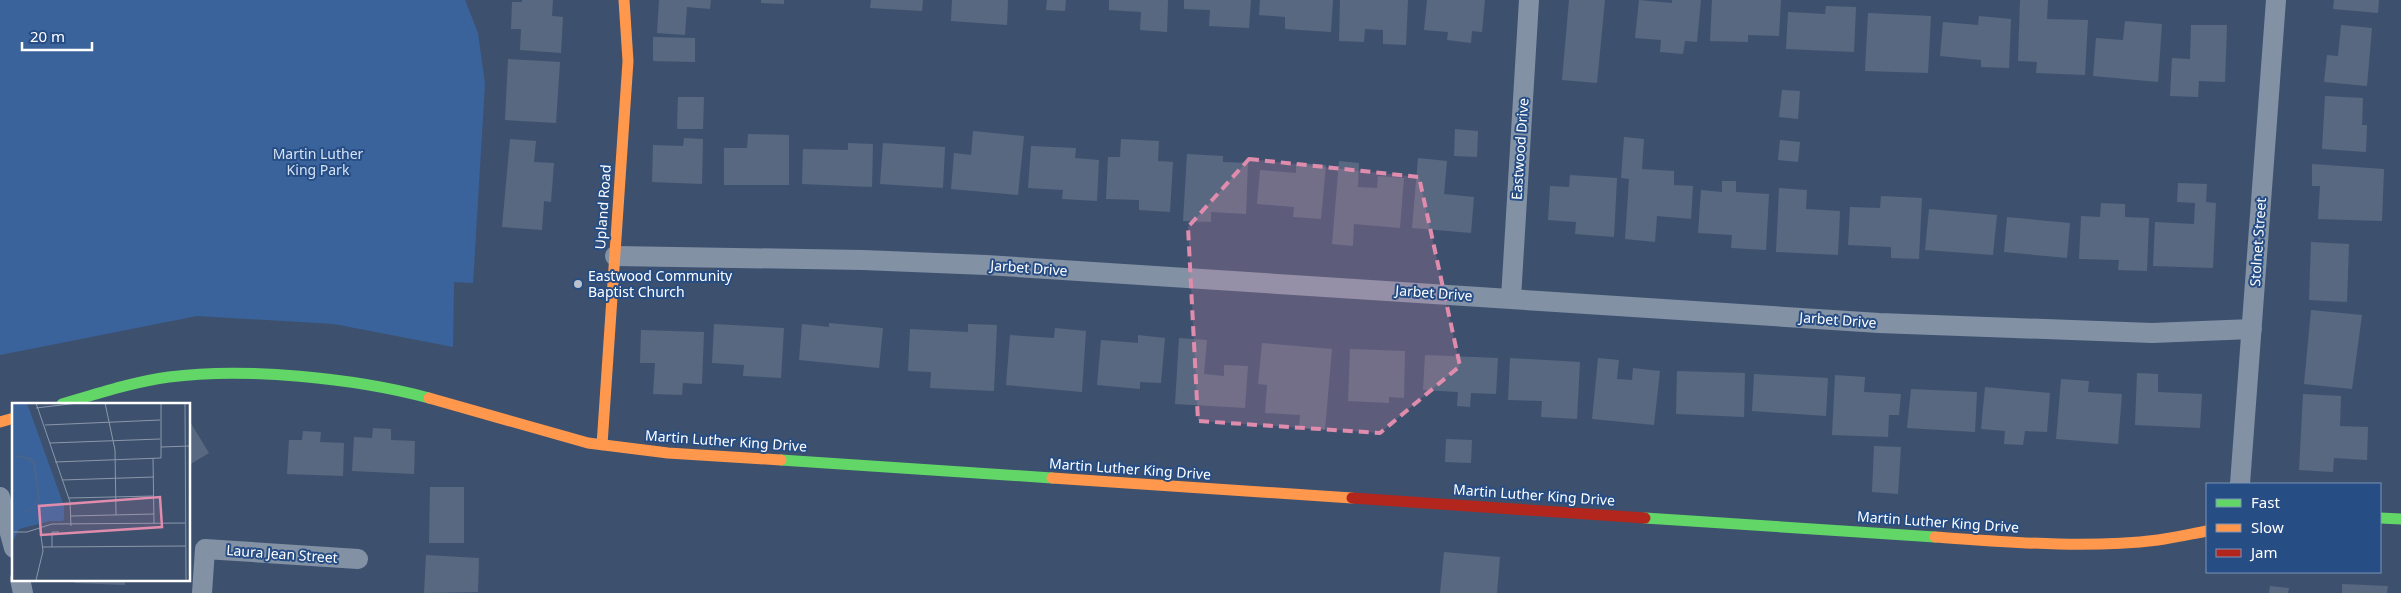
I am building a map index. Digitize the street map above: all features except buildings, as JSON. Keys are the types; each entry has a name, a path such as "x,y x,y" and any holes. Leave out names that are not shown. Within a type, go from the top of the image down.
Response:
{"main road":[{"name":"Upland Road","path":"602,445 628,62 624,0"},
{"name":"Martin Luther King Drive","path":"65,403 127,385 169,377 230,374 317,379 402,390 549,433 602,445 677,454 2043,544 2101,544 2158,540 2206,531"},
{"path":"2381,518 2401,519"}],"street":[{"name":"Eastwood Drive","path":"1511,298 1530,0"},
{"name":"Stolnet Street","path":"2240,483 2276,0"},
{"name":"Jarbet Drive","path":"615,256 853,260 986,265 1879,323 2152,333 2252,329"},
{"path":"0,497 12,541"},
{"name":"Laura Jean Street","path":"202,593 205,549 358,559"},
{"path":"20,580 23,593"}],"highlighted area":[{"path":"1249,159 1419,177 1460,366 1380,433 1198,421 1188,227"}],"green space":[{"name":"Martin Luther King Park","path":"0,0 465,0 478,33 485,84 473,283 454,282 453,347 334,324 197,316 0,355"}],"traffic: fast":[{"path":"66,403 155,379 199,374 231,373 299,376 334,380 429,398"},
{"path":"781,460 1052,478"},
{"path":"1645,518 1935,537"},
{"path":"2381,518 2401,519"}],"traffic: slow":[{"path":"602,445 628,61 624,0"},
{"path":"429,398 588,443 668,453 781,460"},
{"path":"0,422 12,419"},
{"path":"1052,478 1352,498"},
{"path":"1935,537 2046,544 2102,544 2158,540 2206,531"}],"traffic: jam":[{"path":"1352,498 1645,518"}],"place":[{"name":"Eastwood Community Baptist Church","path":"578,284"}]}
